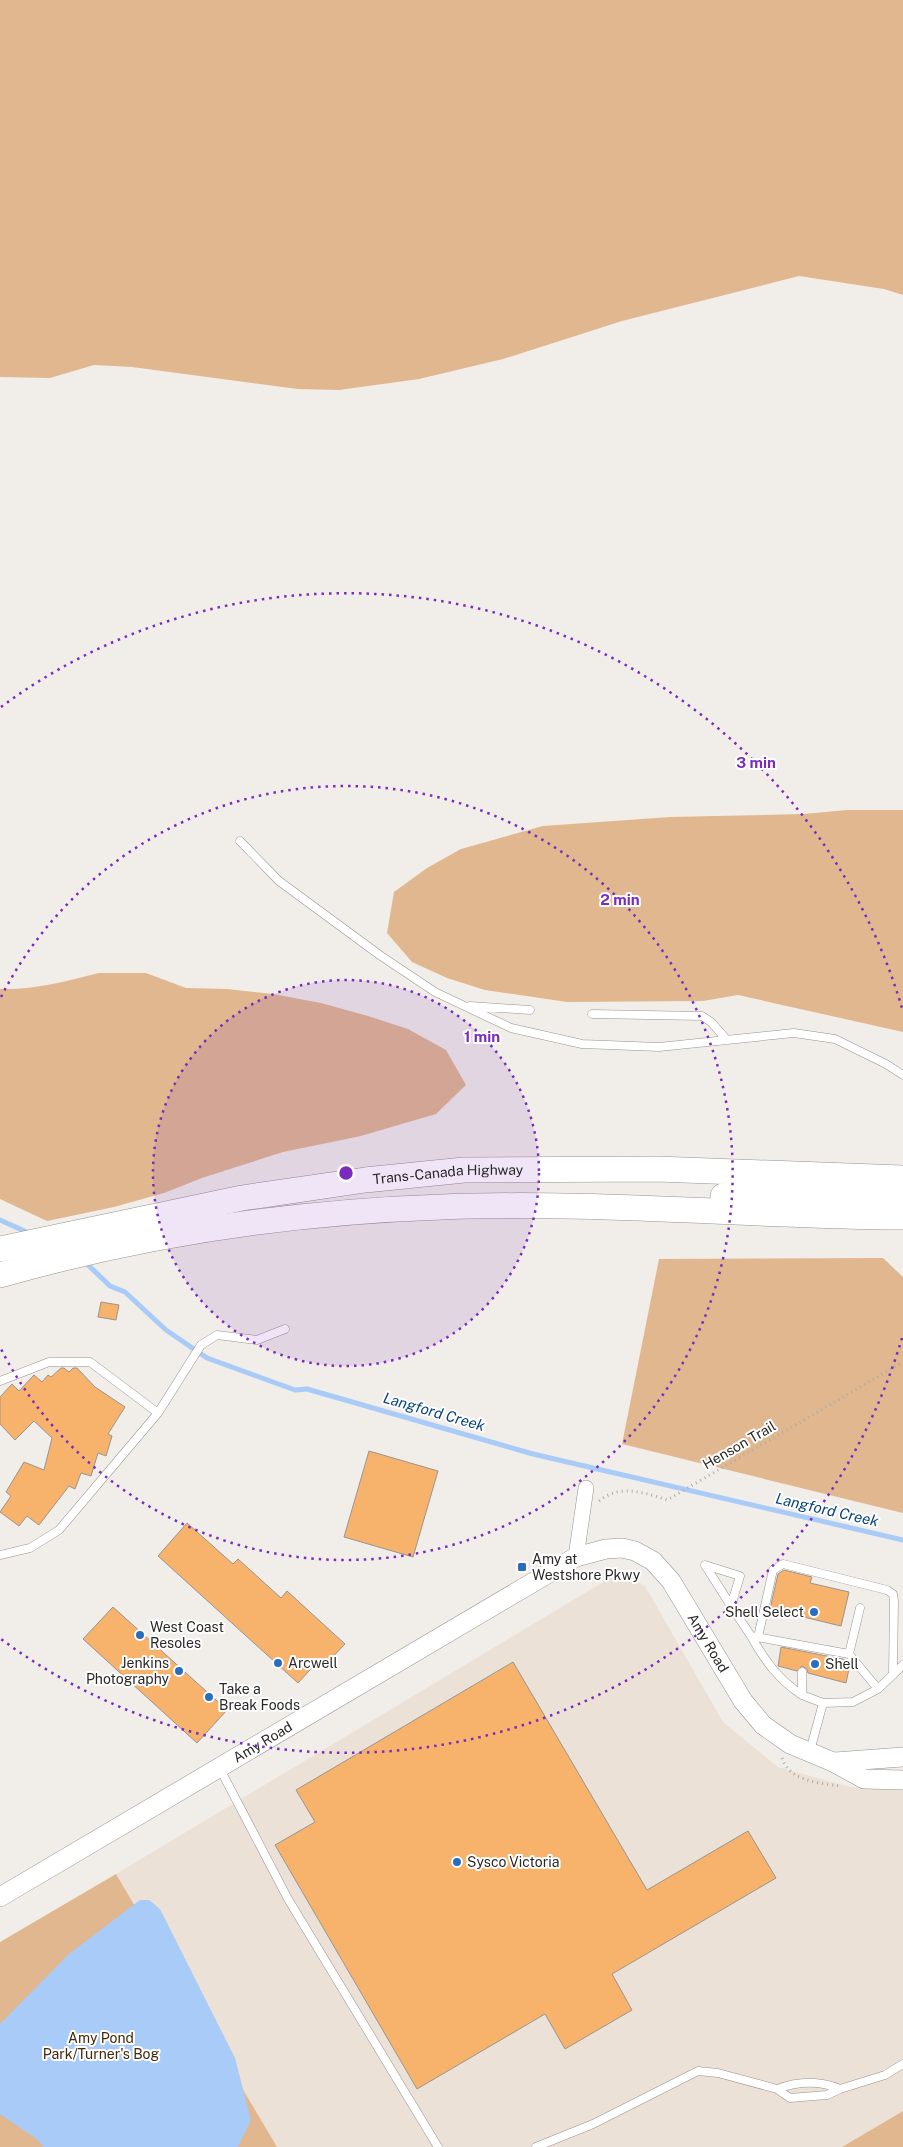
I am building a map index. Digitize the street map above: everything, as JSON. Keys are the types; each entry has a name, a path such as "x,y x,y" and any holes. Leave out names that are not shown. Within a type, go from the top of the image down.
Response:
{"highway":[{"path":"874,1176 903,1166"},
{"name":"Trans-Canada Highway","path":"0,1249 242,1198 365,1180 464,1170 587,1168 903,1178"},
{"path":"645,1210 675,1200 698,1196 903,1194"},
{"path":"0,1275 52,1260 170,1235 261,1221 364,1210 444,1207 645,1210 900,1218"},
{"path":"0,1267 52,1260"}],"street":[{"path":"576,1557 586,1488"},
{"name":"Amy Road","path":"0,1897 576,1557 606,1549 622,1548 635,1551 653,1561 671,1581 743,1701 763,1725 790,1744 833,1762 864,1779 903,1780"},
{"name":"Amy Road","path":"833,1762 903,1757"}],"lane":[{"path":"240,841 279,880 427,987 511,1028 582,1044 659,1047 794,1032 834,1039 886,1064 903,1076"},
{"path":"464,1006 530,1010"},
{"path":"592,1014 702,1016 711,1022 727,1040"},
{"path":"0,1555 30,1548 59,1530 158,1413 201,1345 217,1335 257,1340 285,1329"},
{"path":"0,1381 49,1362 90,1362 158,1413"},
{"path":"754,1636 773,1570 778,1565 783,1564 887,1590 893,1594 894,1601 893,1674"},
{"path":"732,1606 740,1576 705,1565 732,1606 754,1636 772,1670 786,1684 802,1695 823,1704 853,1702 878,1689 903,1665"},
{"path":"849,1654 860,1608"},
{"path":"754,1636 808,1648 849,1654 878,1689"},
{"path":"802,1672 802,1695"},
{"path":"809,1752 823,1704"},
{"path":"219,1767 288,1898 438,2147"},
{"path":"536,2147 594,2124 698,2071 718,2073 777,2089 790,2098 827,2095 840,2088 885,2075 903,2064"},
{"path":"777,2089 792,2083 824,2082 840,2088"}],"path":[{"name":"Henson Trail","path":"582,1514 608,1494 622,1491 635,1490 667,1500 903,1362"}],"shaded area":[{"path":"620,1572 645,1586 723,1722 778,1767 850,1787 903,1789 903,2111 842,2147 277,2147 116,1874"}],"green space":[{"path":"0,0 903,0 903,295 884,289 799,276 622,321 503,359 419,379 339,390 298,389 132,367 94,365 50,378 0,377"},
{"path":"847,810 903,810 903,1032 738,995 703,1001 567,1002 485,990 447,978 412,962 387,933 394,892 427,868 461,849 543,826 670,817 804,814"},
{"path":"99,973 146,973 186,988 227,989 273,994 321,1003 368,1016 408,1029 446,1050 466,1085 436,1114 361,1136 283,1152 202,1178 164,1193 114,1207 47,1221 0,1199 0,989 63,982"},
{"path":"883,1258 903,1277 903,1513 622,1444 659,1259"},
{"name":"Amy Pond Park/Turner's Bog","path":"116,1874 277,2147 0,2147 0,1942"},
{"path":"903,2111 903,2147 842,2147"}],"water":[{"name":"Amy Pond Park/Turner's Bog","path":"140,1900 149,1900 160,1909 235,2058 251,2120 238,2147 43,2147 38,2140 0,2114 0,2024 69,1954"}],"building":[{"path":"101,1302 119,1305 116,1320 98,1317"},
{"path":"61,1368 69,1372 73,1368 77,1368 95,1387 125,1407 108,1434 112,1436 106,1456 98,1453 91,1476 81,1473 75,1489 69,1486 39,1525 27,1516 19,1526 0,1512 11,1496 6,1492 24,1462 44,1470 52,1438 34,1421 15,1440 0,1424 0,1397 12,1384 19,1391 34,1375 42,1382 48,1375 51,1377"},
{"path":"369,1451 438,1471 413,1557 344,1537"},
{"path":"187,1523 233,1564 238,1559 281,1598 287,1591 345,1644 325,1665 319,1660 298,1683 158,1556"},
{"path":"784,1570 812,1577 810,1583 849,1592 841,1626 770,1609 778,1574"},
{"path":"113,1607 227,1710 197,1743 83,1639"},
{"path":"781,1647 847,1660 850,1664 846,1683 808,1673 807,1669 802,1666 797,1671 778,1666"},
{"name":"Sysco Victoria","path":"513,1662 647,1890 748,1831 776,1878 612,1974 632,2010 565,2049 545,2014 417,2089 275,1845 315,1822 296,1790"}],"waterway":[{"name":"Langford Creek","path":"0,1220 29,1233"},
{"name":"Langford Creek","path":"85,1262 110,1286 125,1292 166,1330 207,1358 295,1390 307,1389 533,1454 903,1540"}],"place":[{"name":"Amy at Westshore Pkwy","path":"522,1567"},
{"name":"Shell Select","path":"814,1612"},
{"name":"West Coast Resoles","path":"140,1635"},
{"name":"Arcwell","path":"278,1663"},
{"name":"Shell","path":"815,1664"},
{"name":"Jenkins Photography","path":"179,1671"},
{"name":"Take a Break Foods","path":"209,1697"},
{"name":"Sysco Victoria","path":"457,1862"}]}
